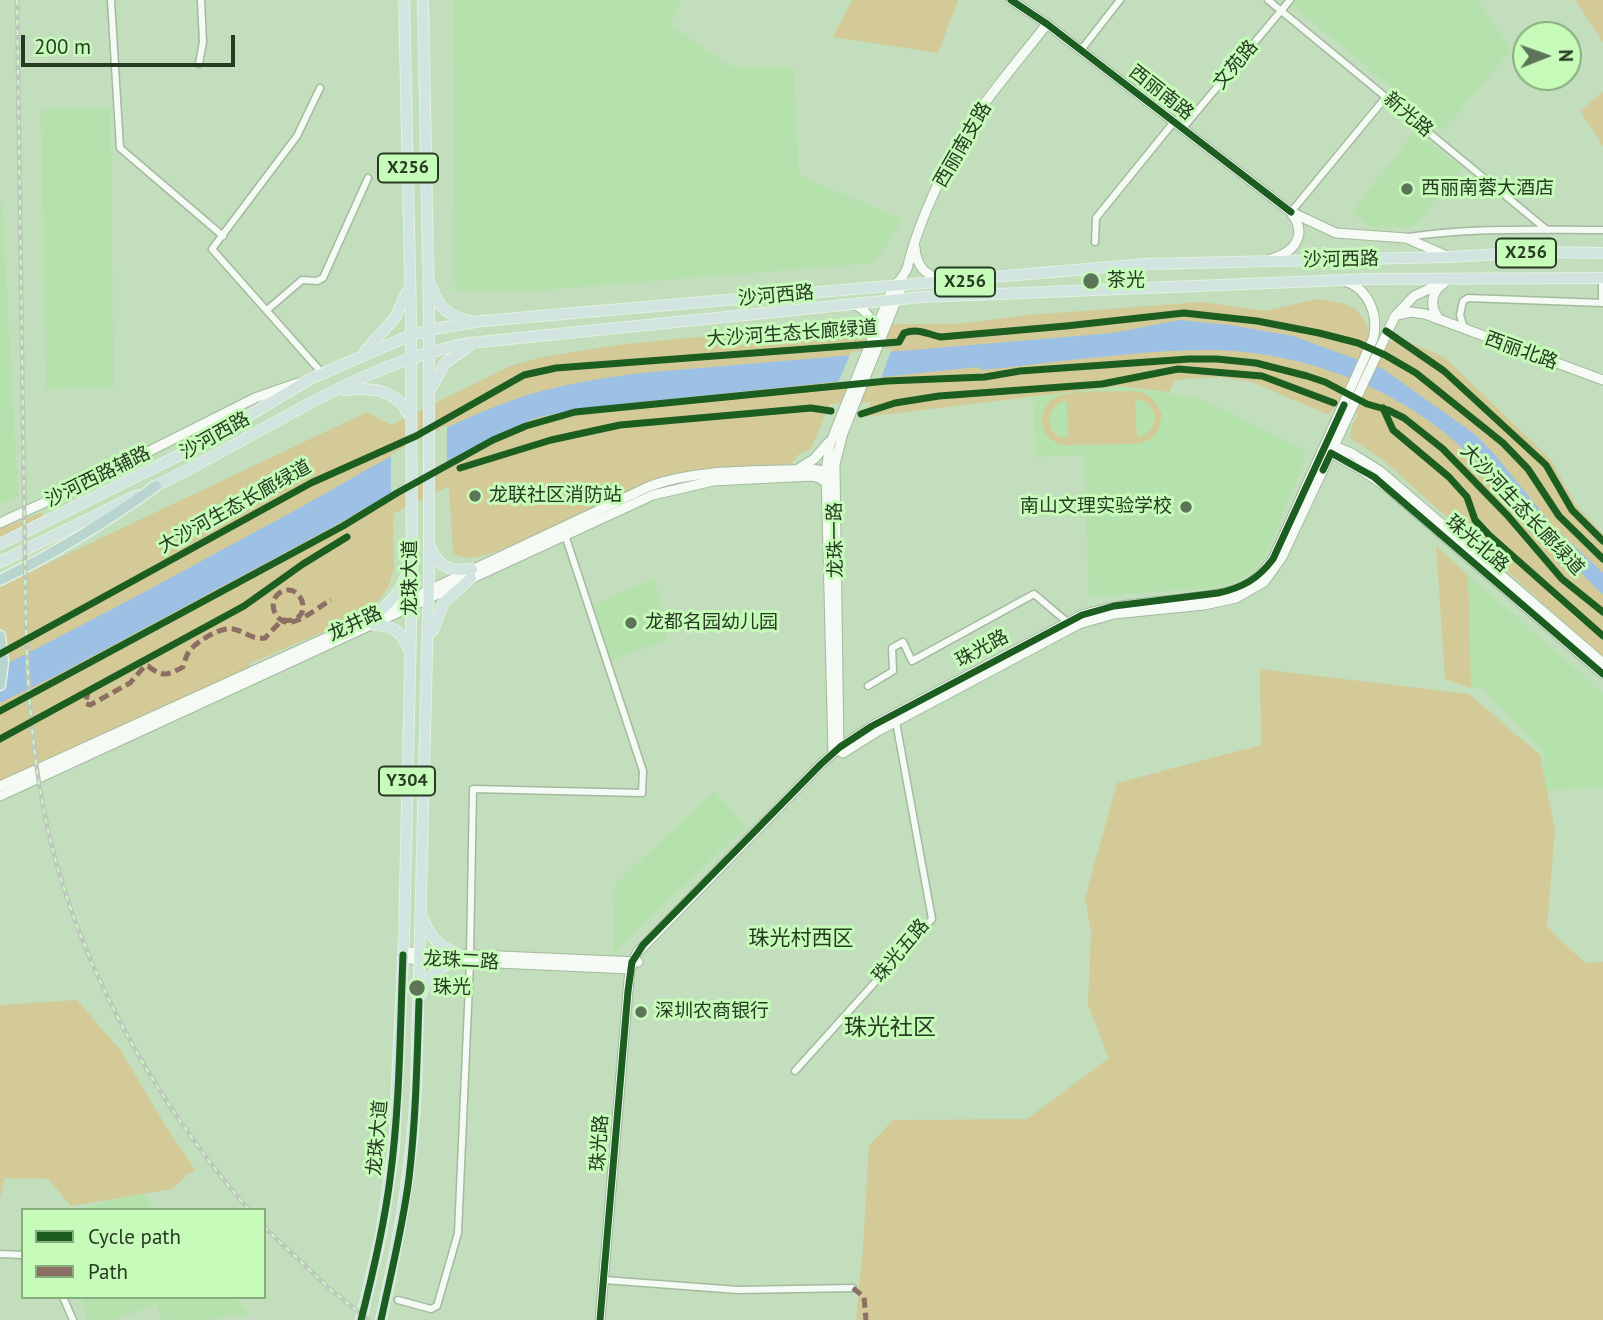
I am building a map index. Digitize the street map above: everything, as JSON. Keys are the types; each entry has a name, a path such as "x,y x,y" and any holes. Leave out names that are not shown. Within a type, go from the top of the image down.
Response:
{"highway":[{"path":"0,580 101,524 156,486"},
{"path":"0,636 3,662 0,685"}],"main road":[{"name":"龙珠大道","path":"361,1320 381,1235 392,1167 403,955 411,602 411,335 404,0"},
{"name":"龙珠大道","path":"381,1320 409,1179 419,1001 429,593 429,271 423,0"},
{"name":"沙河西路","path":"0,544 207,442 310,379 411,335 429,330 482,321 899,284 952,283 1145,264 1448,257 1541,252 1603,253"},
{"name":"X256","path":"429,271 434,294 442,309 461,319 482,321"},
{"name":"沙河西路","path":"0,562 213,458 335,392 429,351 481,342 892,300 1339,280 1602,278"},
{"path":"353,359 395,318 407,295 410,282"},
{"path":"429,395 445,363 459,351 481,342"},
{"path":"335,392 360,388 384,391 403,404 411,418"},
{"path":"429,542 436,559 447,568 472,573"},
{"path":"410,655 401,634 374,621 397,594 411,560"},
{"path":"428,656 438,612 472,573"},
{"path":"419,1001 428,978 436,970 458,958 429,934 421,907"}],"street":[{"path":"111,0 120,148 223,236"},
{"path":"199,64 203,41 201,0"},
{"name":"西丽南路","path":"1011,0 1047,24 1291,212 1336,233 1406,238 1448,257"},
{"path":"1081,50 1120,0"},
{"name":"新光路","path":"1268,0 1547,230"},
{"name":"文苑路","path":"1182,129 1290,0"},
{"name":"西丽南支路","path":"899,284 942,181 972,123 1047,24"},
{"path":"320,88 297,136 212,249 323,373"},
{"path":"1262,262 1286,254 1296,246 1298,226 1291,212 1386,97"},
{"path":"1095,242 1096,218 1173,122"},
{"path":"267,310 302,280 317,281 323,278 368,178"},
{"path":"1406,238 1428,234 1603,230"},
{"path":"915,243 916,258 923,270 935,278 952,283"},
{"path":"1465,330 1460,309 1463,301 1468,298 1602,303 1602,278"},
{"name":"珠光路","path":"837,752 1079,624 1114,614 1220,602 1255,589 1271,575 1282,557 1377,341 1414,296 1447,281 1460,279"},
{"path":"1339,280 1350,283 1365,295 1376,323 1377,341"},
{"path":"1440,320 1434,312 1432,301 1436,290 1447,281"},
{"name":"龙珠一路","path":"831,481 827,472 832,437 899,284"},
{"name":"龙珠一路","path":"837,752 831,481 841,440 892,300"},
{"path":"852,304 861,308 870,318 873,339"},
{"name":"西丽北路","path":"1395,316 1404,312 1418,312 1603,380"},
{"name":"沙河西路辅路","path":"0,523 255,398 310,379"},
{"path":"793,470 812,461 832,437"},
{"name":"珠光路","path":"600,1320 634,964 643,945 837,752 872,726 1066,621 1114,606 1233,590 1255,579 1273,559 1330,448"},
{"name":"珠光北路","path":"1330,448 1365,461 1394,482 1603,663"},
{"name":"珠光北路","path":"1330,448 1388,488 1603,674"},
{"name":"龙井路","path":"0,796 667,480 701,475 793,470 827,472"},
{"name":"龙井路","path":"564,531 653,495 685,486 713,481 807,476 831,481"},
{"path":"398,1300 431,1309 437,1306 458,1233 470,958 473,789 642,793 643,771 564,531"},
{"path":"868,686 893,671 892,648 903,642 912,661 1034,594 1066,621"},
{"name":"龙井路","path":"0,786 374,621"},
{"name":"珠光五路","path":"795,1071 932,919 896,722"},
{"name":"龙珠二路","path":"403,955 408,959 420,956 634,964"},
{"path":"0,1254 21,1255"},
{"path":"604,1280 738,1290 853,1288"},
{"path":"64,1299 73,1320"}],"shaded area":[{"path":"454,0 681,0 670,25 731,67 793,67 799,175 903,220 874,263 541,290 455,291"},
{"path":"852,0 958,0 938,53 833,37"},
{"path":"1295,0 1477,0 1511,50 1443,131 1292,4"},
{"path":"1575,0 1603,0 1603,42"},
{"path":"1603,92 1603,146 1580,111"},
{"path":"110,108 114,388 46,389 41,109"},
{"name":"西丽南蓉大酒店","path":"1415,131 1461,167 1415,226 1372,228 1352,212"},
{"path":"0,203 18,497 0,504"},
{"path":"1316,299 1352,307 1362,317 1371,337 1391,342 1395,336 1444,357 1551,460 1576,505 1603,534 1603,657 1384,461 1350,438 1352,425 1358,415 1336,405 1329,415 1252,382 1220,377 1175,380 1169,392 1119,386 865,417 871,402 830,404 812,446 799,454 791,464 702,469 662,478 496,552 479,556 464,557 453,554 449,486 393,514 394,567 389,586 367,613 249,664 250,670 0,783 0,586 367,412 391,425 510,366 542,357 625,344 854,322 957,324 1029,315 1202,302 1266,311"},
{"name":"南山文理实验学校","path":"1119,386 1193,397 1226,410 1304,450 1306,458 1266,556 1250,574 1217,587 1089,597 1084,455 1036,457 1033,397"},
{"path":"1087,392 1141,392 1152,398 1162,414 1158,432 1149,440 1137,444 1062,445 1051,440 1044,430 1044,410 1059,396","holes":["1135,399 1148,403 1155,415 1150,430 1137,437","1067,401 1068,439 1055,435 1049,419 1052,409"]},
{"path":"40,513 44,514 42,517 0,538 0,529"},
{"path":"1436,546 1468,575 1471,688 1445,679"},
{"path":"1468,575 1603,693 1603,788 1545,790 1544,753 1482,688 1471,688"},
{"name":"龙都名园幼儿园","path":"655,578 667,640 611,660 593,605"},
{"path":"1260,669 1469,694 1540,755 1555,830 1547,927 1585,963 1603,962 1603,1320 856,1320 869,1146 893,1120 1027,1119 1109,1058 1088,1005 1091,932 1085,898 1117,783 1261,745"},
{"path":"714,791 746,826 614,952 615,885"},
{"path":"77,1000 121,1051 196,1171 189,1173 172,1189 71,1206 48,1179 5,1178 0,1198 0,1005"},
{"path":"141,1193 154,1208 84,1208"},
{"path":"82,1299 236,1299 248,1312 244,1316 231,1314 211,1320 162,1320 157,1304 114,1320 87,1320"}],"water":[{"path":"1179,320 1230,325 1293,336 1383,369 1476,435 1553,526 1603,573 1603,595 1466,452 1436,426 1383,393 1325,369 1264,355 1203,350 1147,353 981,370 978,367 622,404 577,409 536,418 449,460 327,530 0,703 0,667 146,591 424,439 523,396 573,384 641,373 1113,333"}],"pier":[{"path":"892,348 880,381 837,385 851,352"},
{"path":"447,425 447,465 391,497 391,454"}],"railway":[{"path":"17,0 26,631 31,719 43,806 73,916 120,1021 179,1120 247,1208"},
{"path":"266,1229 331,1290 369,1320"}],"marked path":[{"path":"89,690 85,703 90,705 130,683 144,667 148,666 162,674 173,672 183,667 193,647 221,630 233,629 256,638 265,638 281,621 283,620 293,620 300,616 303,610 303,603 295,592 281,592 276,596 273,607 277,617 281,620 286,622 302,618 331,600"},
{"path":"853,1288 864,1297 866,1320"}],"cycle path":[{"path":"1011,0 1047,24 1291,212"},
{"name":"大沙河生态长廊绿道","path":"0,654 311,483 416,436 524,375 556,368 899,342 904,333 914,331 941,337 1184,313 1257,321 1358,343 1416,373 1503,443 1528,469 1559,516 1603,559"},
{"path":"1386,331 1444,371 1546,465 1572,510 1603,541"},
{"name":"大沙河生态长廊绿道","path":"0,711 343,526 493,440 526,426 575,412 887,381 985,377 1020,371 1189,359 1256,363 1307,376 1404,418 1443,449 1508,516 1562,579 1603,612"},
{"path":"861,414 895,403 939,396 1102,384 1178,369 1262,376 1334,403"},
{"path":"600,1320 628,991 632,962 643,945 821,764 840,747 872,726 1082,615 1114,606 1218,593 1242,585 1255,577 1273,559 1344,405"},
{"path":"460,468 551,440 620,425 811,408 831,411"},
{"path":"1383,408 1393,430 1449,477 1467,497 1475,520 1488,534 1603,636"},
{"path":"1323,470 1331,453 1374,477 1603,674"},
{"path":"0,739 244,606 347,537"},
{"path":"361,1320 388,1197 396,1123 403,955"},
{"path":"381,1320 409,1178 415,1112 419,1001"}],"place":[{"name":"西丽南蓉大酒店","path":"1407,189"},
{"name":"茶光","path":"1091,281"},
{"name":"龙联社区消防站","path":"475,496"},
{"name":"南山文理实验学校","path":"1186,507"},
{"name":"龙都名园幼儿园","path":"631,623"},
{"name":"珠光","path":"417,988"},
{"name":"深圳农商银行","path":"641,1012"}],"district":[{"name":"珠光村西区","path":"801,939"},
{"name":"珠光社区","path":"890,1028"}]}
